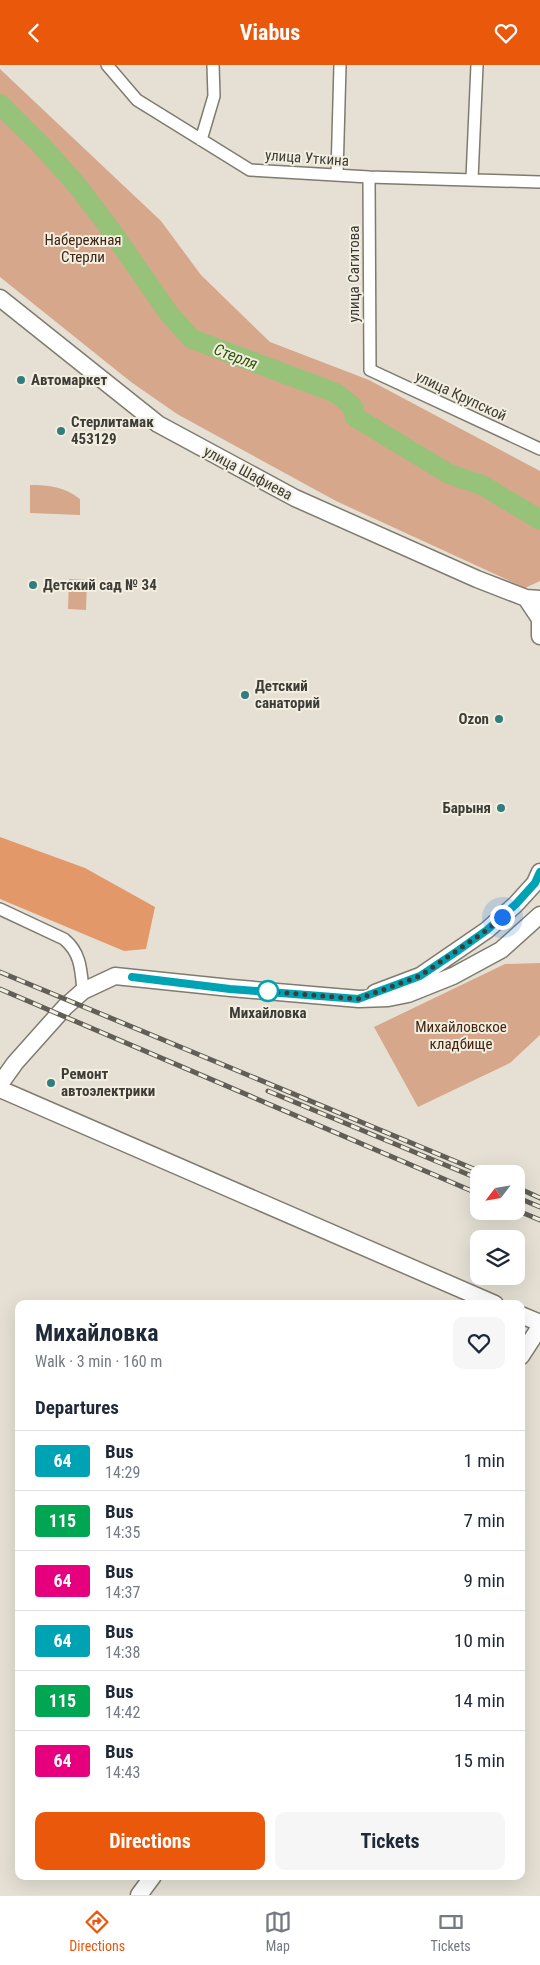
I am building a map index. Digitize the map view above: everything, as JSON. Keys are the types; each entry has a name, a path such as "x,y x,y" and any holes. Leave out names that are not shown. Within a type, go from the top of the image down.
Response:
{"street":[{"name":"улица Уткина","path":"107,65 137,100 250,170 369,177 540,182"},
{"path":"202,140 214,96 213,65"},
{"path":"337,175 340,65"},
{"path":"472,179 477,65"},
{"name":"улица Сагитова","path":"369,177 370,370"},
{"name":"улица Шафиева","path":"0,297 158,424 295,498 477,579 533,598"},
{"name":"улица Крупской","path":"370,370 540,449"},
{"path":"533,598 540,619 540,636"},
{"path":"358,999 420,976 456,952 487,930 516,904 535,883 540,872"},
{"path":"0,909 64,939 72,946 80,963 83,991"},
{"path":"0,1084 15,1063 62,1010 83,991 115,976 230,989 358,999 388,998 408,994 453,976 501,950 540,915"},
{"path":"0,1089 486,1300"},
{"path":"525,1317 540,1325 525,1349"},
{"path":"139,1895 150,1880"}],"green space":[{"name":"Набережная Стерли","path":"0,69 161,221 201,275 270,342 369,380 540,471 540,581 525,588 336,501 177,414 131,382 0,277"},
{"path":"30,485 56,487 74,495 80,499 80,515 30,513"},
{"path":"69,579 87,580 86,610 68,609"},
{"name":"Михайловское кладбище","path":"540,963 540,1035 510,1063 418,1107 374,1027 505,964"}],"shaded area":[{"path":"0,837 85,868 155,907 146,949 124,951 0,899"}],"waterway":[{"name":"Стерля","path":"0,104 76,184 108,226 170,315 192,339 336,393 353,407 355,417 449,474 482,485 540,520"}],"railway":[{"path":"0,972 470,1167"},
{"path":"0,989 470,1190"},
{"path":"268,1091 470,1175"},
{"path":"525,1191 540,1198"},
{"path":"525,1201 540,1207"},
{"path":"525,1214 540,1220"}],"bus line":[{"name":"64","path":"132,977 230,989 358,999 420,976 456,952 487,930 516,904 535,883 540,872"}],"place":[{"name":"Автомаркет","path":"21,380"},
{"name":"Стерлитамак 453129","path":"61,431"},
{"name":"Детский сад № 34","path":"33,585"},
{"name":"Детский санаторий","path":"245,695"},
{"name":"Ozon","path":"499,719"},
{"name":"Барыня","path":"501,808"},
{"name":"Михайловка","path":"268,991"},
{"name":"Ремонт автоэлектрики","path":"51,1083"}],"route":[{"path":"268,991 264,991 358,999 420,976 487,930 502,917"}]}
